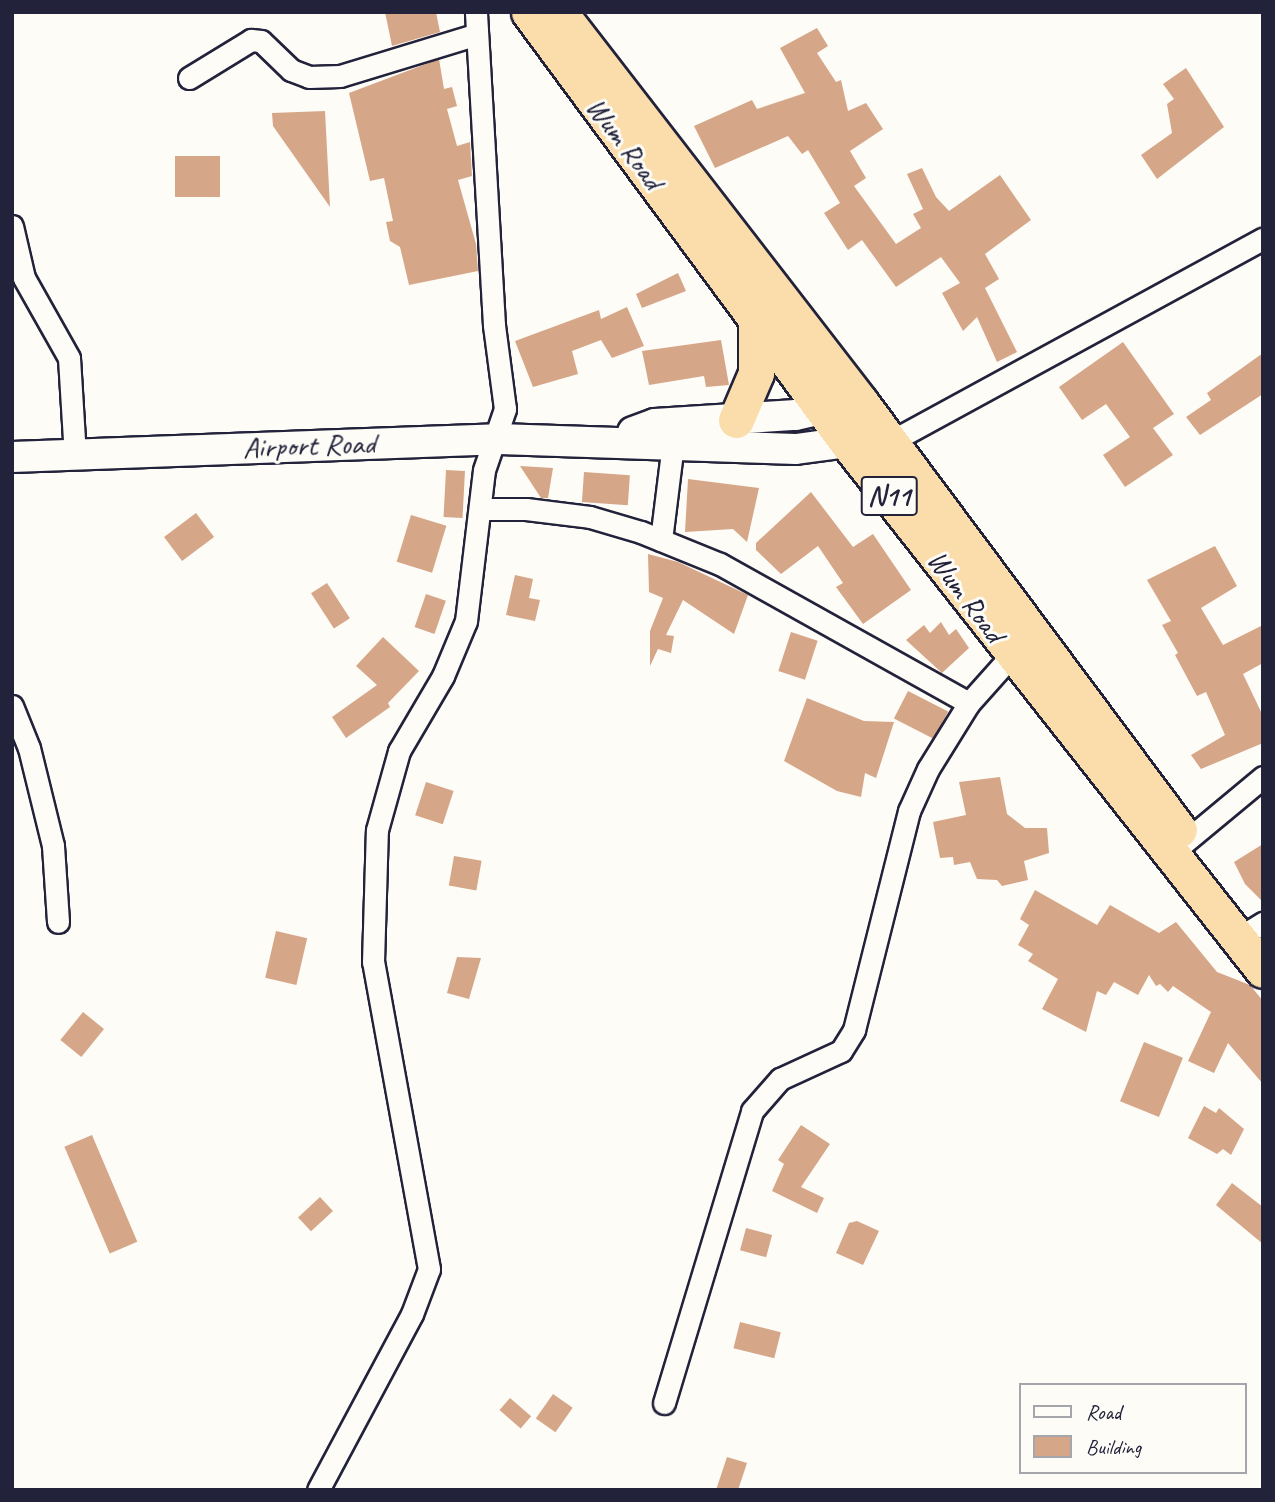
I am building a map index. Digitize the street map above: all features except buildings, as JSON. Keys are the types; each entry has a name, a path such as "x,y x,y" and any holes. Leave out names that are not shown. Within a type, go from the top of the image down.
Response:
{"highway":[{"name":"Wum Road","path":"529,12 756,320 871,436 1022,644 1179,848 1253,935 1263,970"},
{"name":"Wum Road","path":"559,12 837,399"},
{"path":"736,420 756,373 756,320"}],"main road":[{"name":"Airport Road","path":"607,443 655,424 736,420 837,399"},
{"name":"Airport Road","path":"12,457 497,439 796,449 871,436"}],"street":[{"path":"189,78 251,40 261,41 291,69 309,76 330,76 480,20 494,325 505,409 497,439 484,470 466,621 443,676 399,751 377,830 373,962 429,1269 412,1314 318,1490"},
{"path":"12,226 24,278 69,358 75,456"},
{"path":"871,436 1263,239"},
{"path":"661,540 673,444"},
{"path":"480,509 526,509 590,517 661,540 720,564 969,703"},
{"path":"664,1403 751,1111 780,1079 841,1051 854,1030 909,811 928,769 969,703 1022,644"},
{"path":"12,706 29,748 53,846 58,922"},
{"path":"1179,848 1263,777"}]}
